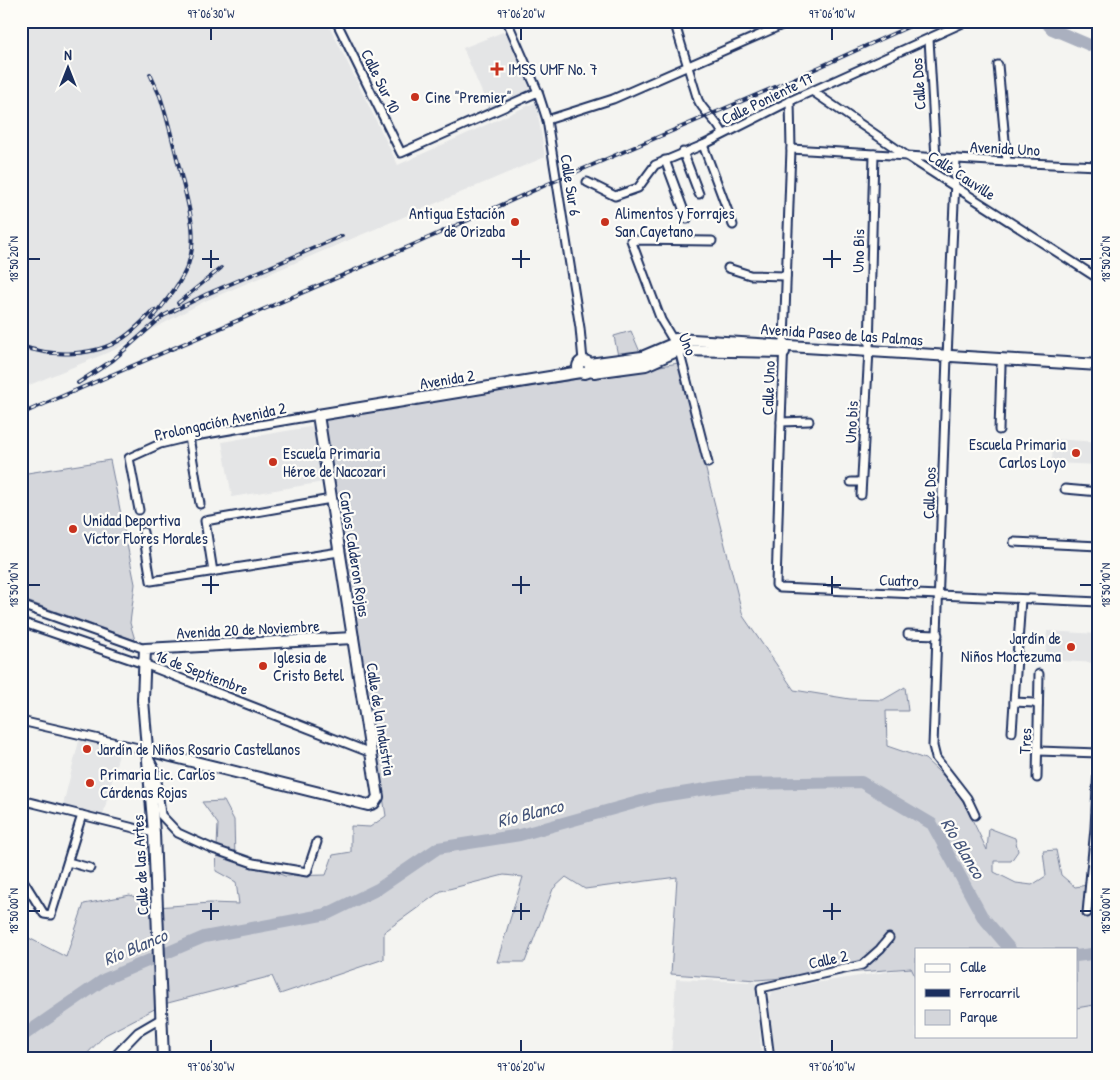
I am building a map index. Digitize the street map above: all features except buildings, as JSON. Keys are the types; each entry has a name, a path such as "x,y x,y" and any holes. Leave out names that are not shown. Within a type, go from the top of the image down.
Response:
{"street":[{"name":"Calle Sur 10","path":"336,21 401,153 538,92"},
{"name":"Calle Sur 6","path":"507,21 538,92 547,120 585,367"},
{"path":"674,21 700,106 718,124 723,134"},
{"path":"547,120 613,99 791,21"},
{"name":"Calle Poniente 17","path":"588,182 614,196 638,188 655,165 703,145 790,101 967,21"},
{"name":"Calle Dos","path":"929,39 936,158"},
{"path":"998,66 1007,162"},
{"name":"Calle Cauville","path":"812,91 954,187 1099,279"},
{"name":"Calle Uno","path":"776,585 791,149 790,101"},
{"path":"703,145 733,225"},
{"name":"Avenida Uno","path":"791,149 1099,166"},
{"path":"683,152 698,194"},
{"name":"Uno Bis","path":"868,353 874,154"},
{"name":"Calle Dos","path":"956,159 947,360 934,753 967,798 975,815"},
{"path":"665,160 687,219"},
{"name":"Uno","path":"708,463 677,347 662,320 631,240 712,241"},
{"path":"728,268 750,275 786,276"},
{"name":"Avenida Paseo de las Palmas","path":"585,367 594,372 646,365 677,347 868,353 1002,366 1099,372"},
{"name":"Uno bis","path":"860,495 868,353"},
{"name":"Avenida Paseo de las Palmas","path":"947,360 1099,365"},
{"path":"999,430 1002,366"},
{"name":"Avenida 2","path":"318,415 585,367"},
{"name":"Prolongación Avenida 2","path":"139,510 129,458 160,444 190,437 318,415"},
{"name":"Carlos Calderon Rojas","path":"318,415 353,638"},
{"path":"781,422 809,422"},
{"path":"190,437 200,504"},
{"path":"851,482 861,482"},
{"path":"1064,489 1099,492"},
{"path":"213,572 205,521 331,499"},
{"path":"143,532 151,581 339,552"},
{"path":"1014,542 1099,546"},
{"name":"Cuatro","path":"776,585 780,588 1099,602"},
{"path":"1012,732 1021,599"},
{"path":"21,605 145,649"},
{"name":"16 de Septiembre","path":"21,622 144,664 371,753"},
{"path":"908,634 938,635"},
{"name":"Avenida 20 de Noviembre","path":"145,649 353,638"},
{"name":"Calle de la Industria","path":"148,754 368,805 374,803 378,797 353,638"},
{"name":"Calle de las Artes","path":"145,649 143,700 154,833 163,1059"},
{"name":"Tres","path":"1037,778 1039,674"},
{"path":"1014,702 1038,705"},
{"path":"21,721 148,754 156,772 161,815 178,833 213,849 253,862 307,872 317,842"},
{"path":"1087,912 1097,828 1099,747"},
{"path":"1038,751 1099,753"},
{"path":"21,800 154,833"},
{"path":"21,877 44,914 49,916 52,914 82,815"},
{"path":"68,862 90,868"},
{"name":"Calle 2","path":"770,1059 761,988 862,965 889,938"},
{"path":"112,1059 138,1032 162,1018"}],"shaded area":[{"path":"21,21 327,21 398,165 536,102 545,157 205,301 114,350 27,386 21,384"},
{"name":"IMSS UMF No. 7","path":"508,30 530,90 489,109 463,48"},
{"name":"Escuela Primaria Héroe de Nacozari","path":"315,426 324,482 232,497 222,442"},
{"name":"Escuela Primaria Carlos Loyo","path":"1053,439 1099,442 1099,465 1052,463"},
{"name":"Jardín de Niños Moctezuma","path":"1047,631 1098,634 1096,663 1045,660"},
{"name":"Primaria Lic. Carlos Cárdenas Rojas","path":"80,737 121,746 103,815 63,805"},
{"path":"911,968 915,976 915,1038 1078,1038 1078,1008 1093,1005 1098,974 1099,1059 775,1059 768,1000 772,991"},
{"path":"676,979 756,982 762,1059 671,1059"}],"green space":[{"path":"631,331 640,352 618,356 614,336"},
{"path":"679,363 743,616 794,690 850,699 883,700 905,687 908,711 886,711 887,746 925,759 949,781 964,803 987,850 989,828 1015,838 1018,851 1011,861 994,861 994,872 1016,883 1032,885 1046,876 1043,851 1056,850 1061,875 1075,887 1099,883 1099,1014 1096,1014 1094,1005 1078,1008 1078,948 915,948 915,976 911,968 757,980 671,974 677,877 585,889 566,877 553,889 525,962 497,962 523,877 504,875 441,891 384,932 384,959 280,994 272,976 164,1004 105,1035 82,1059 21,1059 21,934 66,957 84,904 130,895 157,907 210,903 239,904 236,882 216,871 218,824 202,802 224,801 234,820 235,858 285,876 326,875 333,855 351,852 351,826 370,827 386,816 324,419"},
{"name":"Unidad Deportiva Víctor Flores Morales","path":"110,460 135,584 130,623 135,640 21,599 21,474"}],"waterway":[{"path":"1045,21 1052,29 1099,49"},
{"name":"Río Blanco","path":"21,1037 105,979 204,937 327,914 378,889 438,848 520,835 656,797 738,784 861,782 932,824 982,916 1009,948"},
{"name":"Río Blanco","path":"1078,956 1099,953"}],"railway":[{"path":"21,414 782,84 921,21"},
{"path":"150,74 160,96 167,120 189,208 193,242 185,272 152,319"},
{"path":"78,383 113,360 163,316 207,294 342,236"},
{"path":"178,303 221,268"},
{"path":"21,346 33,350 60,353 87,352 100,349 123,338 154,310"}],"place":[{"name":"IMSS UMF No. 7","path":"497,69"},
{"name":"Cine \"Premier\"","path":"415,97"},
{"name":"Antigua Estación de Orizaba","path":"515,222"},
{"name":"Alimentos y Forrajes San Cayetano","path":"605,222"},
{"name":"Escuela Primaria Carlos Loyo","path":"1076,453"},
{"name":"Escuela Primaria Héroe de Nacozari","path":"273,462"},
{"name":"Unidad Deportiva Víctor Flores Morales","path":"73,529"},
{"name":"Jardín de Niños Moctezuma","path":"1071,647"},
{"name":"Iglesia de Cristo Betel","path":"263,666"},
{"name":"Jardín de Niños Rosario Castellanos","path":"87,749"},
{"name":"Primaria Lic. Carlos Cárdenas Rojas","path":"90,783"}]}
